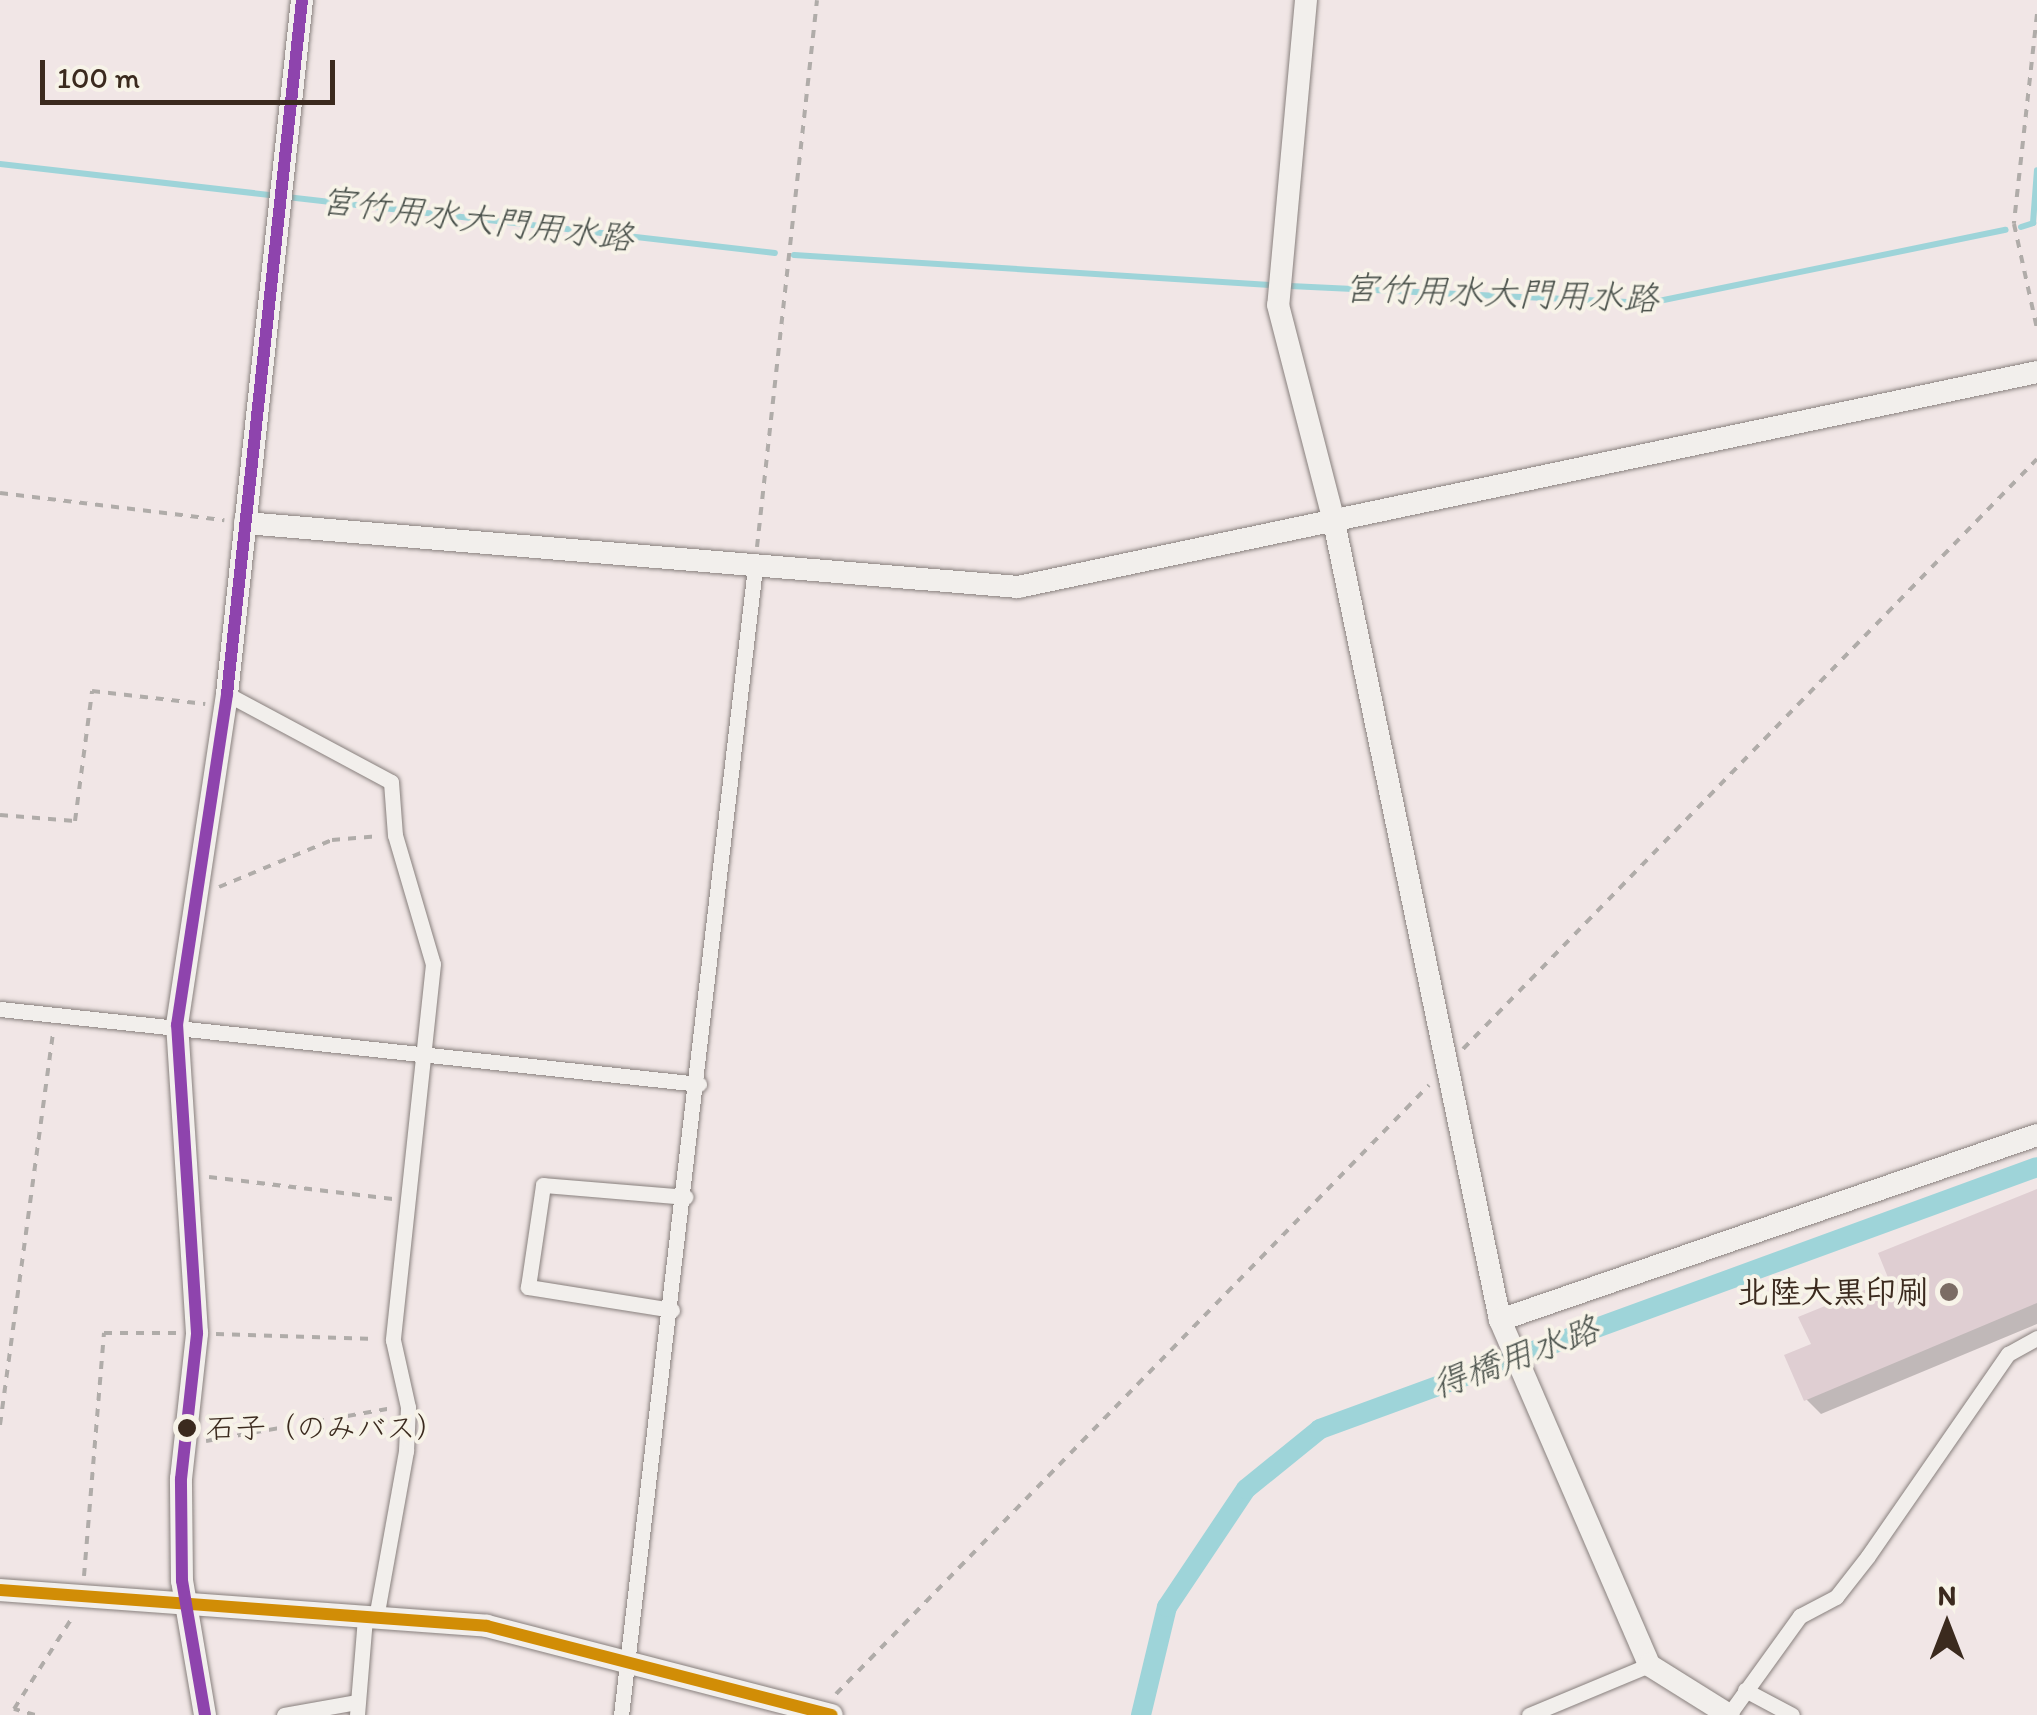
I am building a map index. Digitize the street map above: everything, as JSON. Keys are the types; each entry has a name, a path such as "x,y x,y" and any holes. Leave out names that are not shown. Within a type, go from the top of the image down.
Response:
{"street":[{"path":"205,1715 184,1608 184,1446 197,1333 180,1173 177,1025 226,700 302,0"},
{"path":"1306,0 1278,305 1334,522 1443,1071 1500,1320 1511,1355 1649,1665 1729,1714 1800,1616 1836,1597 1858,1570 2008,1354 2037,1338"},
{"path":"245,523 1018,587 2037,372"},
{"path":"621,1715 699,1084 755,568"},
{"path":"226,700 391,782 395,835 433,964 393,1340 408,1406 357,1708 284,1715"},
{"path":"0,1009 699,1084"},
{"path":"1500,1320 2037,1134"},
{"path":"672,1310 528,1287 543,1185 685,1197"},
{"path":"0,1590 184,1608 487,1626 630,1656 826,1713"},
{"path":"1528,1715 1649,1665"},
{"path":"1745,1690 1792,1715"}],"path":[{"path":"755,568 817,0"},
{"path":"2037,14 2014,224 2037,329"},
{"path":"826,1713 2037,459"},
{"path":"0,493 245,523"},
{"path":"0,815 76,821 92,692 226,700"},
{"path":"196,897 332,840 395,835"},
{"path":"0,1425 56,1015"},
{"path":"180,1173 408,1200"},
{"path":"184,1446 304,1418 408,1406"},
{"path":"35,1715 14,1710 82,1600"}],"building":[{"name":"北陸大黒印刷","path":"2037,1189 2037,1303 1804,1401 1784,1355 1811,1344 1798,1317 1889,1280 1878,1253"}],"waterway":[{"name":"宮竹用水大門用水路","path":"0,164 775,253"},
{"name":"宮竹用水大門用水路","path":"2021,227 2033,223 2037,170"},
{"name":"宮竹用水大門用水路","path":"1290,286 1649,303 2006,230"},
{"name":"宮竹用水大門用水路","path":"794,255 1270,285"},
{"name":"得橋用水路","path":"1141,1715 1167,1607 1246,1489 1320,1429 2037,1167"}],"transit line":[{"path":"205,1715 182,1581 181,1479 197,1333 177,1025 227,694 302,0"},
{"path":"0,1590 487,1626 832,1715"}],"place":[{"name":"北陸大黒印刷","path":"1949,1292"},
{"name":"石子（のみバス）","path":"187,1428"}]}
